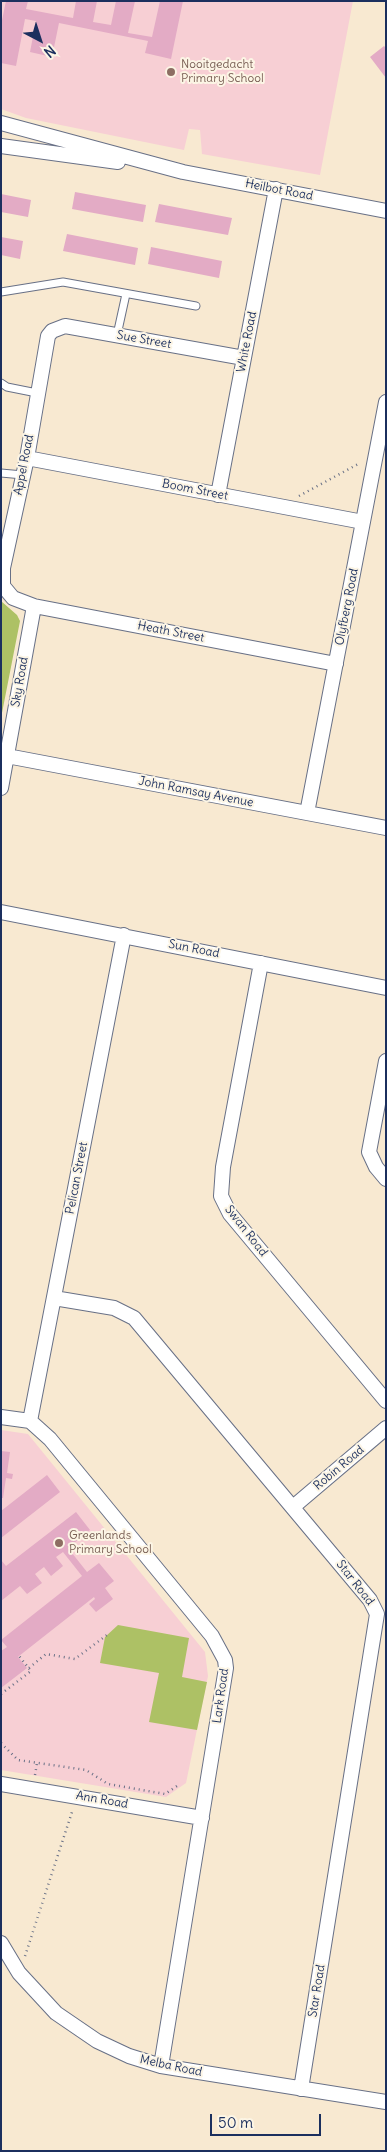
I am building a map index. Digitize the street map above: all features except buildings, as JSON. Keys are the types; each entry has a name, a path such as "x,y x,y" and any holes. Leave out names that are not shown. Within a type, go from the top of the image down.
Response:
{"street":[{"name":"Heilbot Road","path":"1,123 173,169 386,212"},
{"name":"Heilbot Road","path":"1,146 173,169"},
{"name":"White Road","path":"218,495 276,190"},
{"name":"Sue Street","path":"48,336 57,328 65,326 244,358"},
{"name":"Appel Road","path":"8,593 3,586 3,568 27,458 48,336"},
{"name":"Olyfberg Road","path":"307,813 386,404"},
{"name":"Boom Street","path":"27,458 363,522"},
{"name":"Heath Street","path":"8,593 21,602 34,606 336,664"},
{"name":"Sky Road","path":"1,788 34,606"},
{"name":"John Ramsay Avenue","path":"7,756 386,828"},
{"name":"Sun Road","path":"1,912 386,988"},
{"name":"Pelican Street","path":"30,1421 124,935"},
{"name":"Swan Road","path":"261,963 223,1168 221,1196 230,1214 386,1402"},
{"path":"386,1061 369,1152 376,1167 386,1179"},
{"name":"Star Road","path":"54,1298 114,1308 134,1318 293,1507 374,1607 378,1621 301,2089"},
{"path":"1,1417 30,1421"},
{"name":"Lark Road","path":"30,1421 50,1439 223,1652 226,1668 161,2066"},
{"name":"Robin Road","path":"293,1507 386,1428"},
{"name":"Ann Road","path":"1,1784 202,1818"},
{"name":"Melba Road","path":"1,1943 19,1974 56,2013 78,2029 117,2051 161,2066 386,2102"}],"lane":[{"path":"1,292 63,282 196,306"},
{"path":"117,335 126,294"},
{"path":"1,383 7,387 37,393"},
{"path":"1,473 23,475"}],"path":[{"path":"287,508 298,496 358,463 375,462"},
{"path":"29,1668 46,1654 75,1659 107,1635"},
{"path":"1,1694 31,1671 19,1656"},
{"path":"1,1743 18,1760 86,1770 108,1784 165,1794 177,1786"},
{"path":"19,1974 77,1796"}],"shaded area":[{"name":"Nooitgedacht Primary School","path":"1,1 353,1 320,175 202,154 200,130 189,129 184,150 26,118 1,109"},
{"name":"Greenlands Primary School","path":"1,1430 28,1434 205,1652 208,1676 186,1783 166,1797 1,1770"}],"green space":[{"path":"1,601 17,615 20,621 1,718"},
{"path":"118,1625 189,1638 182,1677 207,1682 197,1730 149,1722 159,1673 100,1663 105,1637"}],"place":[{"name":"Nooitgedacht Primary School","path":"171,72"},
{"name":"Greenlands Primary School","path":"59,1543"}]}
